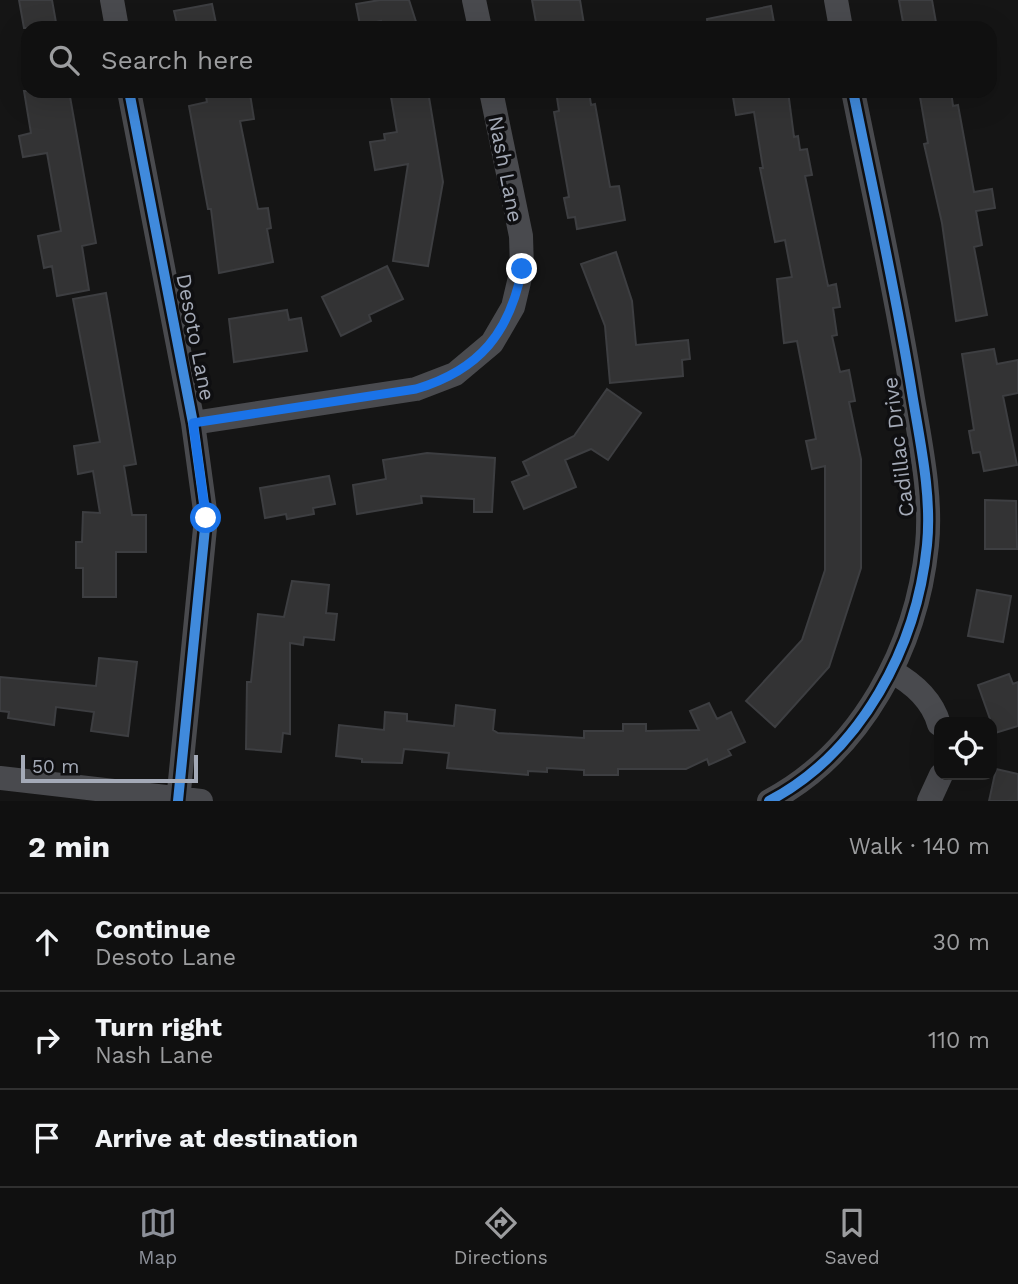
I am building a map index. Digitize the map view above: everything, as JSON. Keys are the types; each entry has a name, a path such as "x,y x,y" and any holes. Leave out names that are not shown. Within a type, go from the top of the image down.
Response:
{"street":[{"path":"111,0 116,21"},
{"path":"474,0 478,21"},
{"path":"836,0 840,21"},
{"name":"Desoto Lane","path":"130,98 193,423 206,518 186,800"},
{"name":"Nash Lane","path":"193,423 416,389 455,374 492,343 513,307 522,256 492,98"},
{"name":"Cadillac Drive","path":"778,799 816,768 855,728 891,671 916,610 927,544 927,493 905,349 854,98"},
{"path":"891,671 919,690 936,717"},
{"path":"0,778 186,800"},
{"path":"929,801 939,780"}],"building":[{"path":"19,0 52,0 56,21 23,21"},
{"path":"380,0 409,0 416,21 359,21 356,4"},
{"path":"532,0 580,0 584,21 536,21"},
{"path":"899,0 932,0 936,21 903,21"},
{"path":"212,4 216,21 176,21 174,11"},
{"path":"771,6 774,21 707,21"},
{"path":"25,98 70,98 96,243 82,246 89,290 57,296 52,266 44,268 38,236 61,231 47,153 23,157 19,136 31,133"},
{"path":"206,98 251,98 254,119 240,121 258,209 268,208 271,228 267,229 273,262 219,273 211,209 208,209 189,106 207,102"},
{"path":"391,98 429,98 443,182 428,266 393,261 408,164 375,170 370,142 385,140 384,134 397,132"},
{"path":"557,98 590,98 591,105 595,104 610,187 619,186 625,220 577,229 575,217 568,218 564,198 569,197 554,112 559,111"},
{"path":"733,98 789,98 794,137 798,136 800,150 807,149 812,175 805,176 828,286 836,284 840,307 833,308 837,335 832,336 840,372 849,370 855,401 849,402 861,459 861,568 829,667 775,727 746,701 802,640 825,570 825,466 812,469 806,441 816,439 797,341 784,343 777,279 792,277 785,240 775,242 760,168 763,168 754,112 736,115"},
{"path":"920,98 952,98 953,106 958,105 974,192 992,189 995,208 976,211 982,245 974,247 987,315 956,321 942,223 924,144 928,143"},
{"path":"616,252 632,301 636,345 688,340 690,359 682,360 683,376 610,383 605,326 581,264"},
{"path":"387,266 403,299 369,315 371,321 341,336 322,297"},
{"path":"106,293 136,464 124,466 132,515 146,515 146,552 116,552 116,597 83,597 83,568 76,568 76,542 82,542 83,512 100,513 93,471 78,474 74,446 100,442 73,299"},
{"path":"287,310 289,320 301,318 307,351 234,362 229,319"},
{"path":"994,349 997,364 1018,360 1018,393 1003,396 1017,465 984,471 980,452 973,453 969,431 974,430 962,354"},
{"path":"607,389 641,413 608,460 591,449 565,460 576,487 524,509 512,482 529,475 523,462 574,436"},
{"path":"427,453 495,458 492,512 474,512 474,499 421,496 422,503 357,514 353,485 386,479 383,460"},
{"path":"329,476 335,504 313,508 314,514 287,519 286,514 265,518 260,488"},
{"path":"985,500 1016,501 1017,549 985,549"},
{"path":"292,581 329,585 326,613 337,614 334,640 304,637 303,645 290,643 290,734 283,733 281,752 246,749 247,682 251,682 258,614 284,617"},
{"path":"977,590 1011,596 1003,642 968,636"},
{"path":"99,658 137,662 128,736 91,731 94,712 56,707 54,725 8,718 9,712 0,711 0,677 96,686"},
{"path":"1009,674 1013,684 1018,682 1018,726 997,732 997,717 989,717 978,685"},
{"path":"709,703 717,719 731,712 745,742 728,750 731,755 709,765 707,759 686,769 618,769 618,775 584,775 584,770 547,768 547,772 528,771 528,775 447,768 449,753 404,749 402,763 362,762 362,759 336,756 339,725 384,730 385,712 407,714 407,721 454,726 456,705 495,710 493,730 498,733 584,738 584,731 623,731 623,724 646,724 646,731 699,730 690,711"},
{"path":"997,769 1018,774 1018,801 989,801 994,780 997,780"}],"cycle path":[{"path":"130,98 193,423 206,518 178,801"},
{"path":"769,801 802,780 832,755 879,693 911,621 927,545 928,507 922,449 899,317 854,98"}],"route":[{"path":"206,518 193,423 416,389 444,380 476,359 498,335 513,307 522,269"}]}
